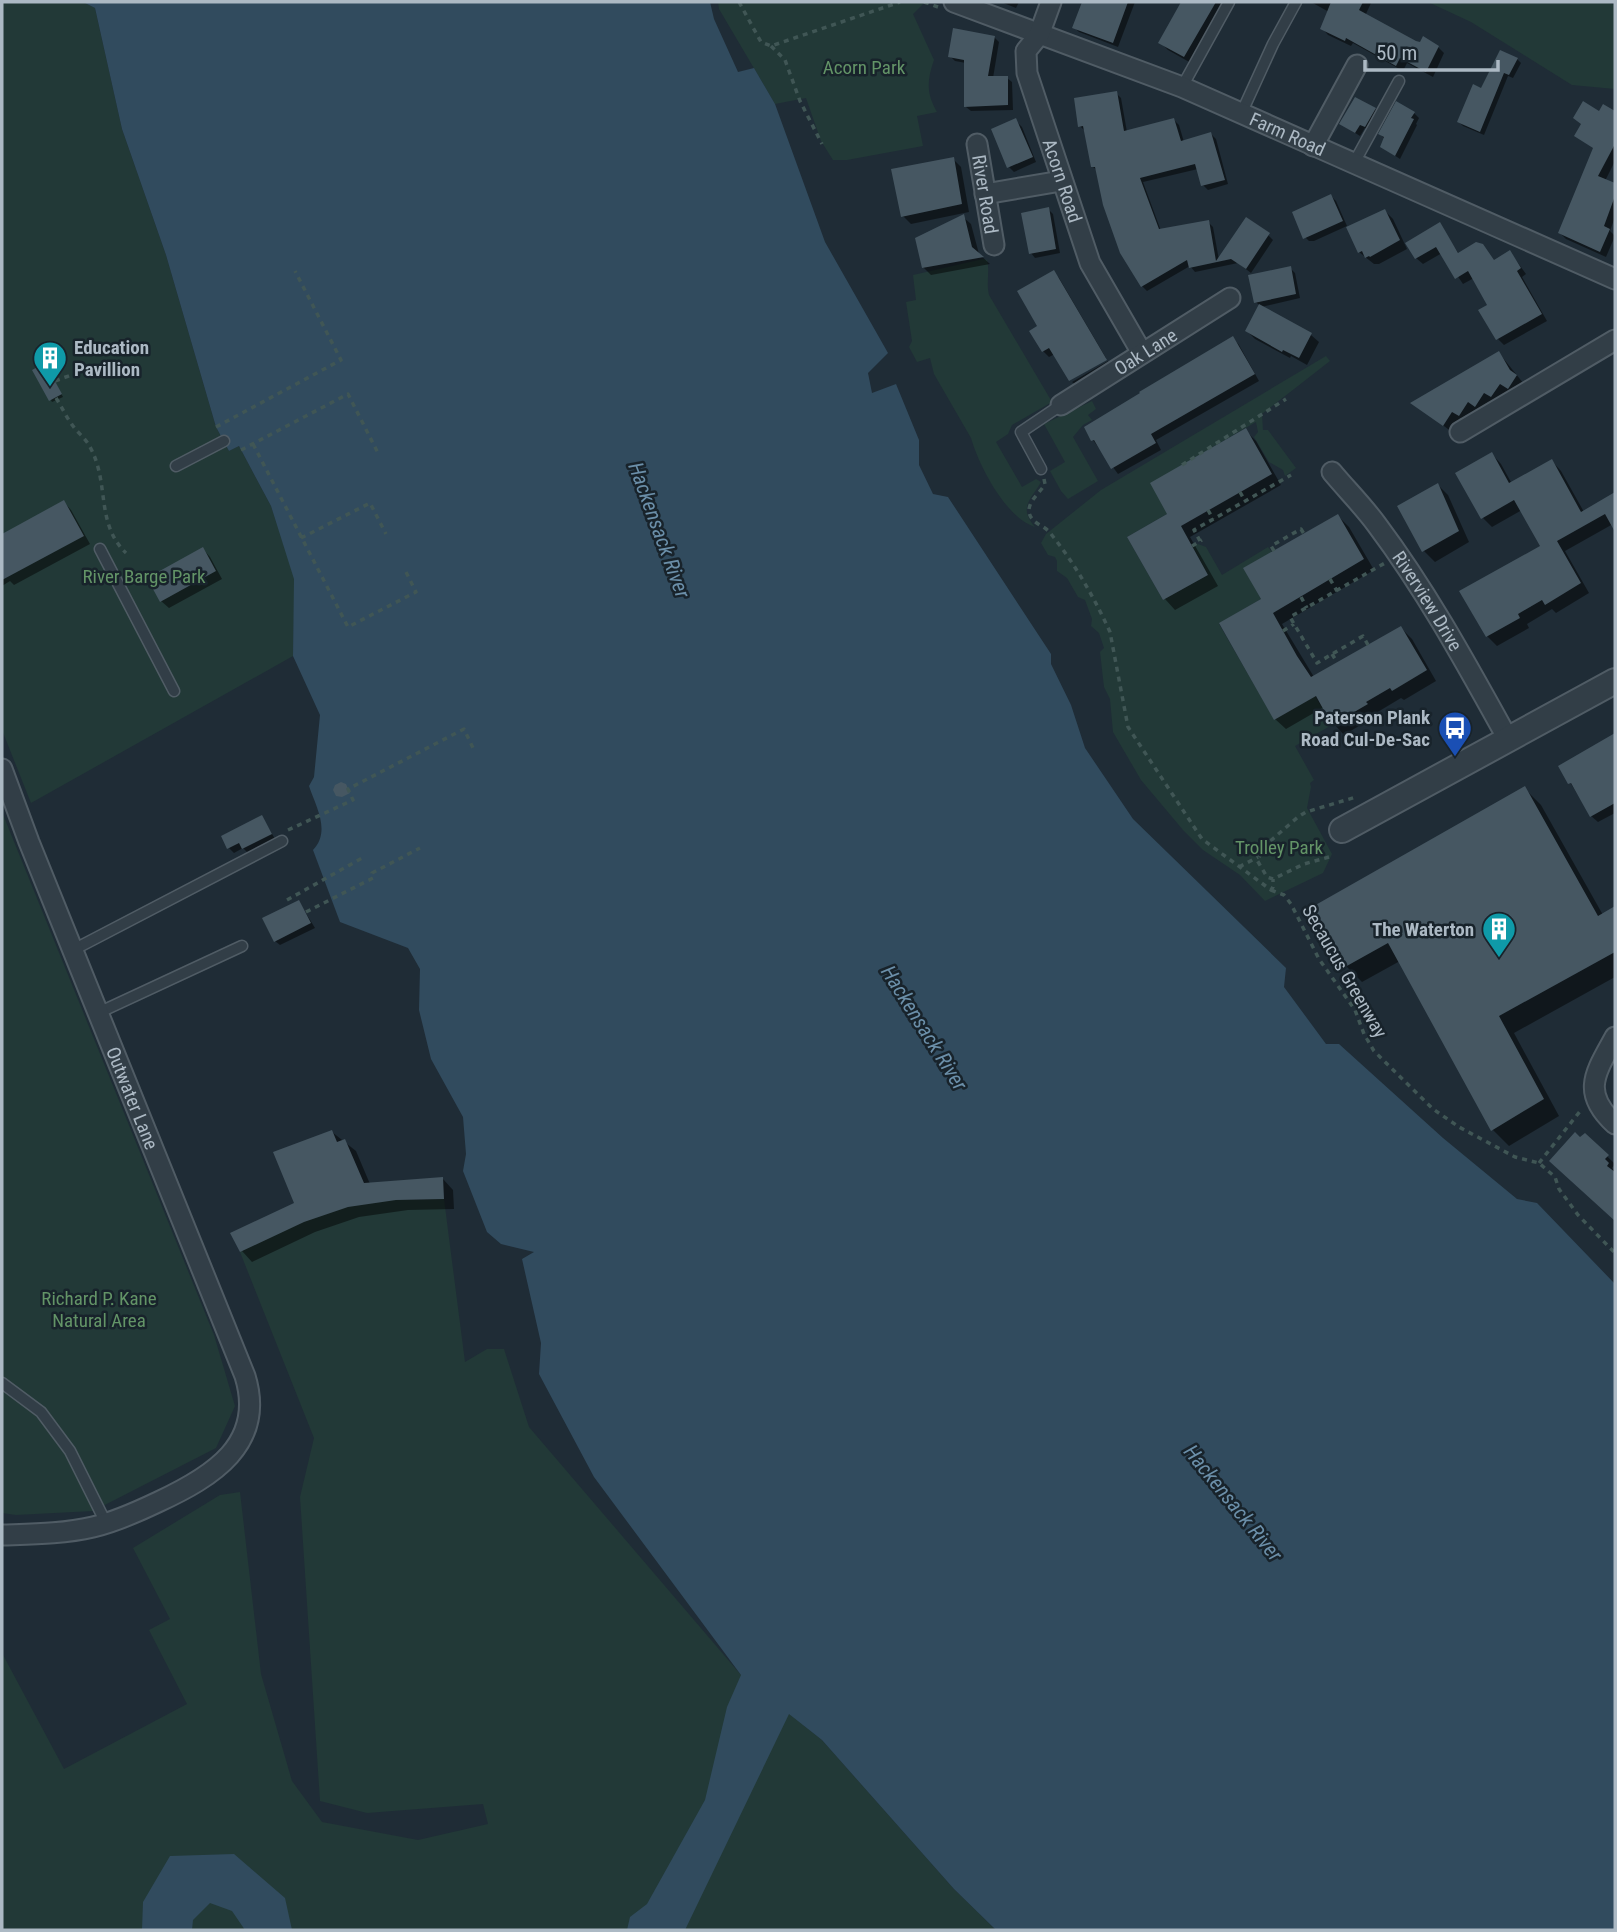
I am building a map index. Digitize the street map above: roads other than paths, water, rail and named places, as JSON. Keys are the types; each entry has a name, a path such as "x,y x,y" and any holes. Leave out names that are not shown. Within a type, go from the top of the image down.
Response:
{"street":[{"name":"Acorn Road","path":"1051,2 1039,35 1026,51 1027,73 1090,263 1142,353"},
{"name":"Farm Road","path":"952,6 1182,87 1615,279"},
{"path":"1314,146 1357,65"},
{"name":"River Road","path":"977,144 994,245"},
{"path":"985,194 1061,181"},
{"name":"Oak Lane","path":"1061,405 1230,298"},
{"path":"1460,432 1615,340"},
{"name":"Riverview Drive","path":"1332,472 1377,524 1458,647 1508,741"},
{"path":"1342,830 1615,681"},
{"name":"Outwater Lane","path":"2,769 245,1376 251,1398 247,1428 229,1457 196,1482 167,1498 106,1523"},
{"path":"1615,1037 1595,1073 1594,1095 1605,1115 1615,1124"},
{"path":"2,1535 74,1531 106,1523"}],"lane":[{"path":"1182,87 1229,2"},
{"path":"1241,114 1273,44 1296,2"},
{"path":"1354,163 1399,81"},
{"path":"1042,473 1021,432 1061,405"},
{"path":"176,466 224,441"},
{"path":"100,549 174,691"},
{"path":"73,950 284,836"},
{"path":"98,1013 242,946"},
{"path":"2,1383 41,1412 70,1451 106,1523"}],"water":[{"name":"Hackensack River","path":"83,2 710,2 714,19 738,72 754,68 775,104 825,242 888,353 868,373 872,393 896,384 919,440 919,465 933,494 948,497 1051,654 1051,664 1071,705 1085,748 1133,819 1286,968 1284,987 1326,1044 1339,1044 1443,1138 1517,1199 1537,1203 1615,1284 1615,1930 996,1930 954,1889 822,1740 789,1714 685,1930 627,1930 630,1917 647,1904 705,1800 727,1707 741,1675 594,1477 539,1374 541,1343 522,1259 534,1252 501,1244 487,1232 463,1171 466,1154 463,1117 431,1059 419,1010 420,969 408,948 340,922 313,850 321,835 321,827 309,786 314,777 320,715 293,656 294,579 271,506 239,446 229,451 216,427 166,255 122,129 95,8"},
{"path":"234,1854 285,1898 292,1930 245,1930 232,1911 210,1903 193,1920 192,1930 142,1930 143,1902 170,1856"}],"place":[{"name":"Education Pavillion","path":"50,388"},
{"name":"Paterson Plank Road Cul-De-Sac","path":"1455,758"},
{"name":"The Waterton","path":"1499,959"}],"park label":[{"name":"Acorn Park","path":"864,67"},
{"name":"River Barge Park","path":"144,576"},
{"name":"Trolley Park","path":"1279,847"},
{"name":"Richard P. Kane Natural Area","path":"99,1309"}]}
